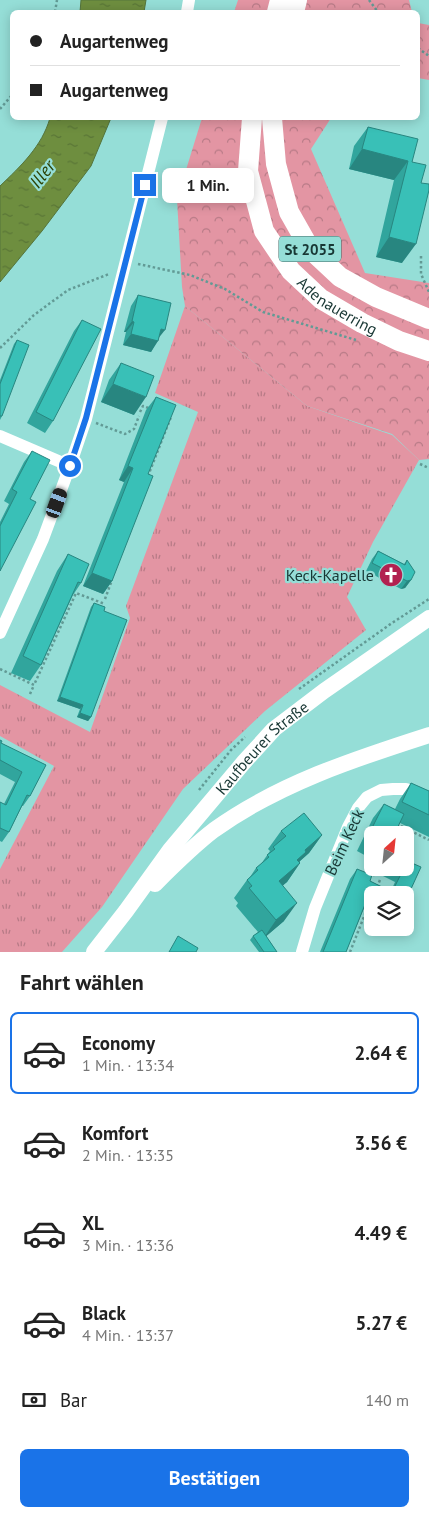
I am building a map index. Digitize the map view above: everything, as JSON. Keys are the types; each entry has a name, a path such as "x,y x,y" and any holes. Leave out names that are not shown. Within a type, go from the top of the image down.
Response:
{"main road":[{"name":"Adenauerring","path":"252,120 248,171 264,231 291,270 321,299 362,323 399,341 429,351"},
{"name":"Adenauerring","path":"272,120 276,164 289,212 310,249 340,277 376,297 429,319"}],"street":[{"path":"0,633 43,539 86,418 161,120"},
{"path":"0,436 70,466"},
{"name":"Kaufbeurer Straße","path":"94,952 170,850 274,729 324,691 429,618"},
{"name":"Kaufbeurer Straße","path":"126,911 180,859 213,831 251,806 294,784 341,764 429,735"},
{"name":"Beim Keck","path":"302,952 315,908 348,827 358,808 367,797 381,790 406,789 429,800"}],"path":[{"path":"0,109 10,97"},
{"path":"421,256 421,274 429,292"},
{"path":"0,348 34,315 68,290 124,265 190,275 225,289 263,312 358,340"},
{"path":"140,412 143,406 151,409"},
{"path":"146,482 171,416 166,415"},
{"path":"86,418 125,434 134,429 138,416"},
{"path":"420,464 429,468"},
{"path":"105,599 112,580"},
{"path":"30,694 76,593 105,604"},
{"path":"0,669 34,686"},
{"path":"414,832 429,840"},
{"path":"377,886 380,880"},
{"path":"350,952 364,917"}],"green space":[{"path":"238,0 409,0 412,10 235,10"},
{"path":"420,23 429,25 429,80 420,78"},
{"path":"201,120 330,120 311,149 365,273 429,283 429,459 419,460 392,434 307,406 185,306 182,287 177,199"},
{"path":"185,306 307,406 392,435 419,460 373,542 347,597 366,630 265,711 183,789 102,907 62,952 0,952 0,869 54,766 0,736 0,685 90,732 130,618 126,606 198,412 155,393"}],"water":[{"path":"81,0 146,0 144,10 80,10"},
{"name":"Iller","path":"49,120 110,120 91,166 42,231 0,282 0,186 36,147"}],"building":[{"path":"368,127 418,139 412,162 426,165 421,183 429,184 429,190 416,244 389,237 408,161 362,149"},
{"path":"138,295 171,303 165,330 161,329 158,341 131,334"},
{"path":"82,320 101,329 53,421 36,412"},
{"path":"17,340 29,345 2,416 0,416 0,384"},
{"path":"121,363 154,376 146,397 113,384"},
{"path":"156,397 176,405 148,474 153,476 112,581 92,573 133,468 128,466"},
{"path":"32,451 50,460 30,499 36,502 0,571 0,526 17,492 12,489"},
{"path":"378,551 405,565 407,560 415,572 411,580 407,581 372,563"},
{"path":"68,554 89,564 81,583 78,582 41,665 23,656"},
{"path":"94,603 105,607 104,611 127,620 91,717 80,713 83,705 60,697"},
{"path":"0,740 2,741 1,743 46,765 30,796 27,795 9,832 0,828 0,802 6,805 22,772 0,760"},
{"path":"411,783 429,791 429,815 402,802"},
{"path":"384,804 404,814 398,826 373,826"},
{"path":"304,813 322,835 297,860 300,863 279,881 297,903 276,920 249,888 252,886 247,880 258,870 256,868 269,857 267,855 275,849 273,847 286,836 281,831"},
{"path":"414,864 421,867 412,886 395,886 400,876 414,876"},
{"path":"357,869 364,872 364,876 372,876 370,881 380,886 364,886 364,907 346,952 323,952"},
{"path":"262,930 277,952 264,952 253,936"},
{"path":"178,936 198,948 196,952 169,952"}],"place":[{"name":"Keck-Kapelle","path":"391,575"}],"route":[{"path":"70,466 86,418 145,185"}]}
